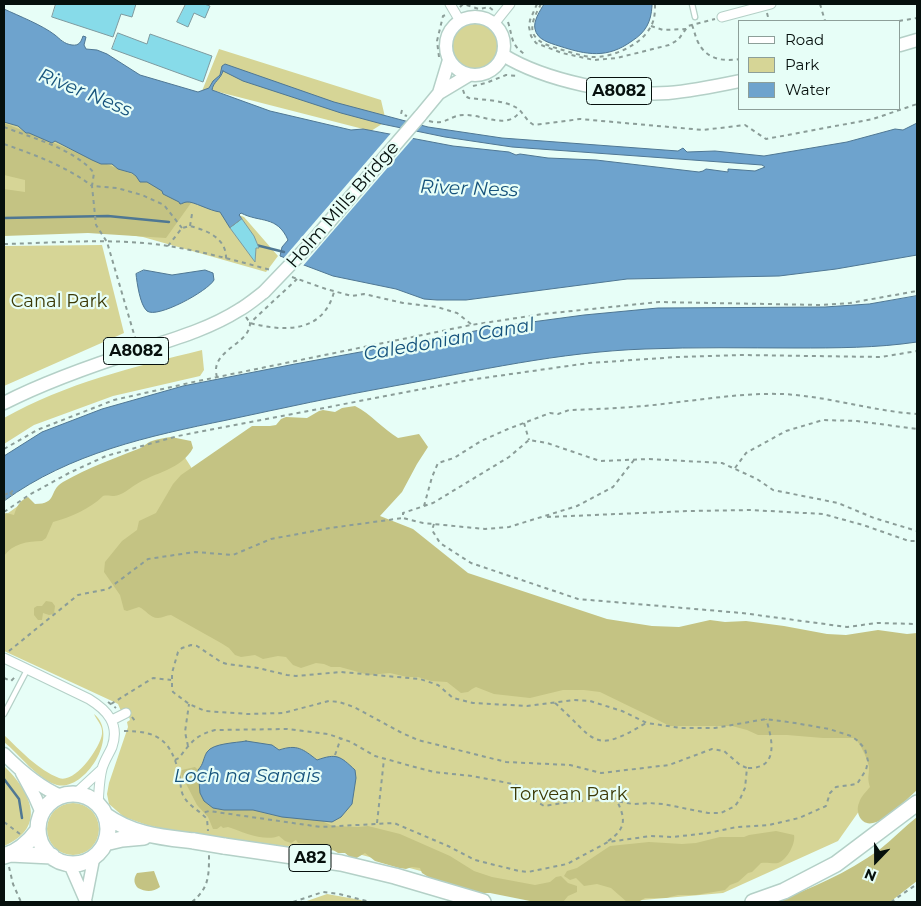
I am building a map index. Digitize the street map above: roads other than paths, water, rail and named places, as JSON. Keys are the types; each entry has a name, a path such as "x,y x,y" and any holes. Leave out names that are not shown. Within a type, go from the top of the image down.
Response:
{"highway":[{"path":"7,858 33,837 38,830 42,813 47,806 68,795 92,799 102,810 108,829 105,843 94,857 79,863 60,861 52,856 44,849 38,830"},
{"path":"753,902 784,891 836,864 917,803"},
{"name":"A82","path":"102,810 123,827 151,836 349,865 395,876 483,902"},
{"name":"A82","path":"105,843 151,836"},
{"path":"7,858 52,856"}],"main road":[{"path":"458,17 497,20 503,38 503,55"},
{"name":"A8082","path":"439,93 448,34 458,17"},
{"path":"901,45 917,40"},
{"name":"A8082","path":"439,93 469,75 486,73 494,69 503,55 512,61 582,85 617,90 668,93 738,81"},
{"path":"445,61 469,75"},
{"name":"Holm Mills Bridge","path":"4,403 37,386 206,327 239,310 264,292 311,243 439,93"},
{"path":"4,754 21,771 45,789 68,795"},
{"path":"21,771 42,813"}],"street":[{"path":"450,4 458,17"},
{"path":"497,20 510,4"},
{"path":"722,17 748,7 771,4"},
{"path":"5,656 27,670 89,699 101,707 112,720 114,729 113,742 102,769 102,810"},
{"path":"112,720 126,713"},
{"path":"68,795 102,769"},
{"path":"86,900 94,857"},
{"path":"69,863 86,900"}],"lane":[{"path":"692,4 695,16"},
{"path":"4,714 27,670"}],"water":[{"path":"544,4 652,4 652,6 647,26 637,38 614,51 597,54 569,49 548,42 538,36 535,23"},
{"name":"River Ness","path":"4,9 44,28 69,44 78,44 83,36 86,37 84,45 86,49 97,50 107,54 140,75 198,92 209,88 220,75 222,66 225,64 334,102 428,127 502,138 678,151 683,148 687,152 715,151 764,156 847,142 895,129 903,130 917,123 917,255 836,269 779,276 627,279 466,300 424,299 396,289 333,276 280,256 282,247 288,240 284,232 273,223 241,213 239,215 242,219 230,228 220,212 190,202 180,204 147,182 140,182 132,173 118,169 112,164 101,164 55,141 52,143 26,133 18,126 4,122","holes":["223,71 243,81 341,113 445,137 512,147 762,165 765,167 755,171 728,169 728,172 706,169 699,172 596,160 516,155 509,152 453,146 363,129 351,130 270,111 212,90"]},
{"path":"144,270 172,275 205,270 213,273 214,280 202,291 182,303 171,308 153,312 147,311 145,308 138,288 136,274"},
{"name":"Caledonian Canal","path":"917,296 917,342 841,348 645,349 581,354 518,363 331,398 140,440 83,458 56,470 29,484 4,501 4,456 42,432 102,409 183,386 502,326 584,315 658,308 825,307 869,304"},
{"name":"Loch na Sanais","path":"246,741 272,745 279,750 291,747 300,749 317,760 334,756 342,759 355,770 356,778 352,804 341,817 332,822 282,817 253,810 213,808 204,801 200,793 198,770 210,749 225,744"}],"waterway":[{"path":"4,218 108,216 169,222"},
{"path":"256,245 284,252"},
{"path":"4,779 19,799 22,818"}],"park label":[{"name":"Canal Park","path":"59,302"},
{"name":"Torvean Park","path":"569,795"}]}
